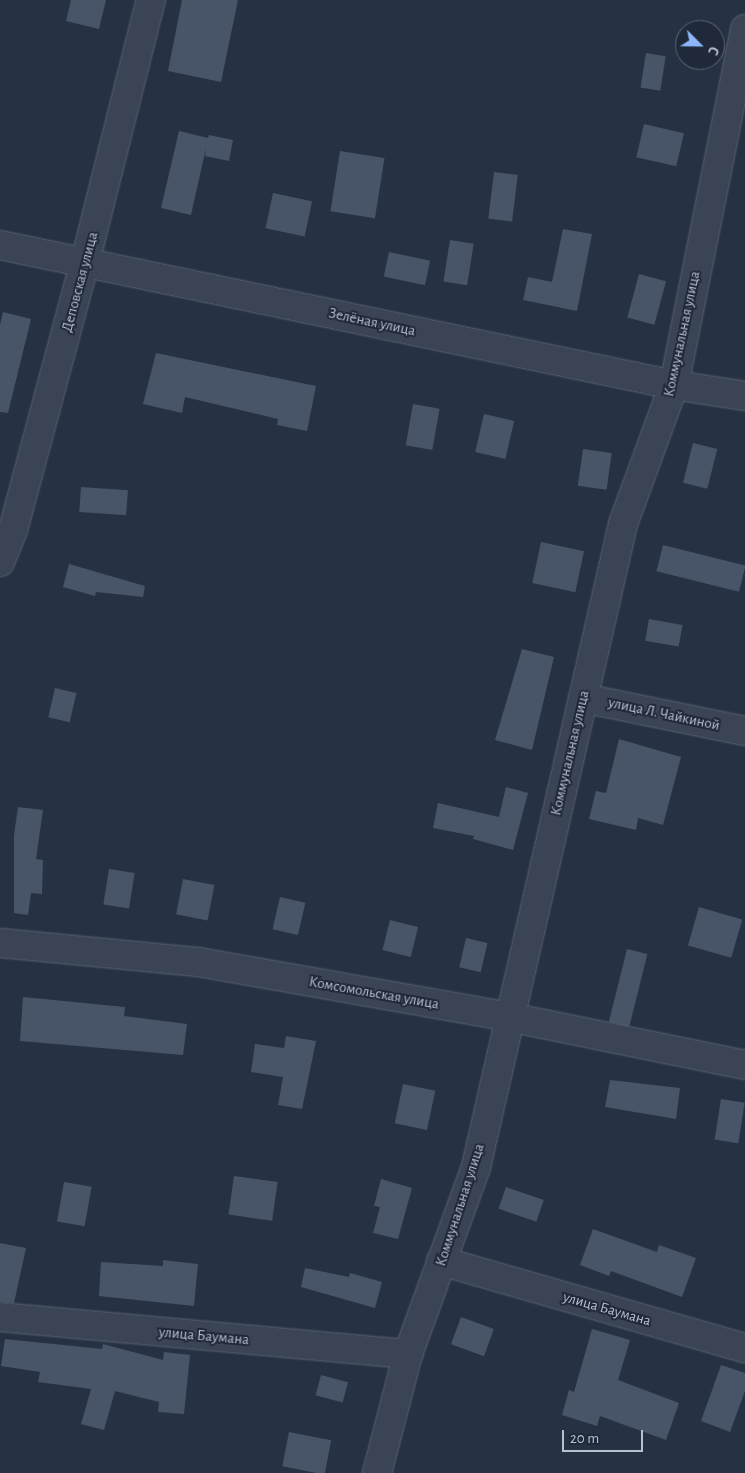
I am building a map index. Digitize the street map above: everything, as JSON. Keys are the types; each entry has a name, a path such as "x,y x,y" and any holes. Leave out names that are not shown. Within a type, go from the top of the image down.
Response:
{"street":[{"name":"Деповская улица","path":"0,562 13,530 85,262 151,0"},
{"name":"Коммунальная улица","path":"377,1473 408,1354 476,1167 623,524 674,385 738,98 745,29"},
{"name":"Зелёная улица","path":"0,245 674,385 745,396"},
{"name":"улица Л. Чайкиной","path":"583,698 745,731"},
{"name":"Комсомольская улица","path":"0,943 198,962 509,1017 745,1064"},
{"name":"улица Баумана","path":"441,1262 745,1348"},
{"name":"улица Баумана","path":"0,1317 408,1354"}],"building":[{"path":"71,0 106,0 99,29 66,21"},
{"path":"182,0 238,0 221,82 168,71"},
{"path":"646,53 666,56 660,91 641,88"},
{"path":"644,124 684,133 676,166 636,157"},
{"path":"179,131 208,138 209,135 233,140 229,161 205,156 206,148 191,215 161,208"},
{"path":"340,151 384,158 375,218 330,211"},
{"path":"494,172 518,175 512,222 488,219"},
{"path":"273,193 312,201 305,237 266,228"},
{"path":"563,229 592,234 577,311 523,300 528,277 552,282"},
{"path":"450,240 474,244 467,285 443,281"},
{"path":"389,252 430,261 425,285 384,276"},
{"path":"639,274 666,281 654,325 627,317"},
{"path":"3,312 31,319 8,413 0,412 0,325"},
{"path":"156,353 316,386 307,431 277,425 278,419 185,397 182,413 143,404"},
{"path":"413,404 440,409 432,450 406,445"},
{"path":"484,414 514,421 505,459 475,452"},
{"path":"693,443 717,449 707,489 683,483"},
{"path":"583,449 612,453 607,490 578,486"},
{"path":"81,487 128,490 126,515 79,512"},
{"path":"541,542 584,551 575,592 532,583"},
{"path":"663,545 745,565 739,592 656,571"},
{"path":"69,564 145,586 143,597 96,592 95,596 63,587"},
{"path":"649,619 682,625 679,647 645,641"},
{"path":"522,649 554,657 532,750 495,740"},
{"path":"55,688 76,693 70,722 48,717"},
{"path":"619,739 681,757 663,825 638,818 636,830 589,819 596,791 606,793"},
{"path":"506,787 528,793 513,850 473,839 474,836 433,828 438,803 499,817"},
{"path":"18,807 43,810 36,859 43,860 42,894 31,893 28,915 14,913 14,835"},
{"path":"109,869 135,873 129,909 103,905"},
{"path":"183,879 214,885 208,920 176,914"},
{"path":"280,897 305,903 298,935 273,929"},
{"path":"699,907 742,919 731,958 688,945"},
{"path":"390,920 418,927 411,957 383,950"},
{"path":"466,938 487,943 481,972 459,967"},
{"path":"627,949 647,954 629,1027 609,1022"},
{"path":"23,997 125,1007 124,1016 187,1024 183,1055 20,1041"},
{"path":"286,1036 316,1041 302,1109 278,1105 283,1077 251,1072 255,1044 284,1048"},
{"path":"610,1080 680,1088 676,1119 605,1107"},
{"path":"403,1084 435,1091 427,1130 395,1123"},
{"path":"721,1099 745,1103 738,1143 715,1139"},
{"path":"234,1176 278,1182 272,1221 229,1215"},
{"path":"381,1179 412,1188 398,1239 373,1233 380,1207 374,1206"},
{"path":"64,1182 92,1187 85,1226 57,1221"},
{"path":"506,1187 544,1200 536,1222 499,1209"},
{"path":"593,1229 657,1252 659,1245 696,1258 682,1297 611,1271 609,1276 580,1265"},
{"path":"0,1243 26,1248 14,1303 0,1302"},
{"path":"163,1260 198,1264 194,1306 99,1296 101,1262 163,1266"},
{"path":"305,1268 349,1277 350,1273 382,1282 375,1308 301,1287"},
{"path":"461,1317 494,1329 484,1356 451,1344"},
{"path":"592,1329 630,1340 618,1380 679,1403 666,1440 600,1416 597,1426 562,1415 569,1390 574,1392"},
{"path":"5,1339 102,1349 103,1344 163,1360 164,1352 190,1355 184,1414 158,1412 159,1402 115,1391 104,1430 81,1424 91,1389 38,1382 40,1372 1,1366"},
{"path":"721,1365 745,1373 745,1391 730,1432 701,1421"},
{"path":"321,1375 348,1382 343,1403 316,1395"},
{"path":"289,1432 331,1440 325,1473 282,1466"}]}
